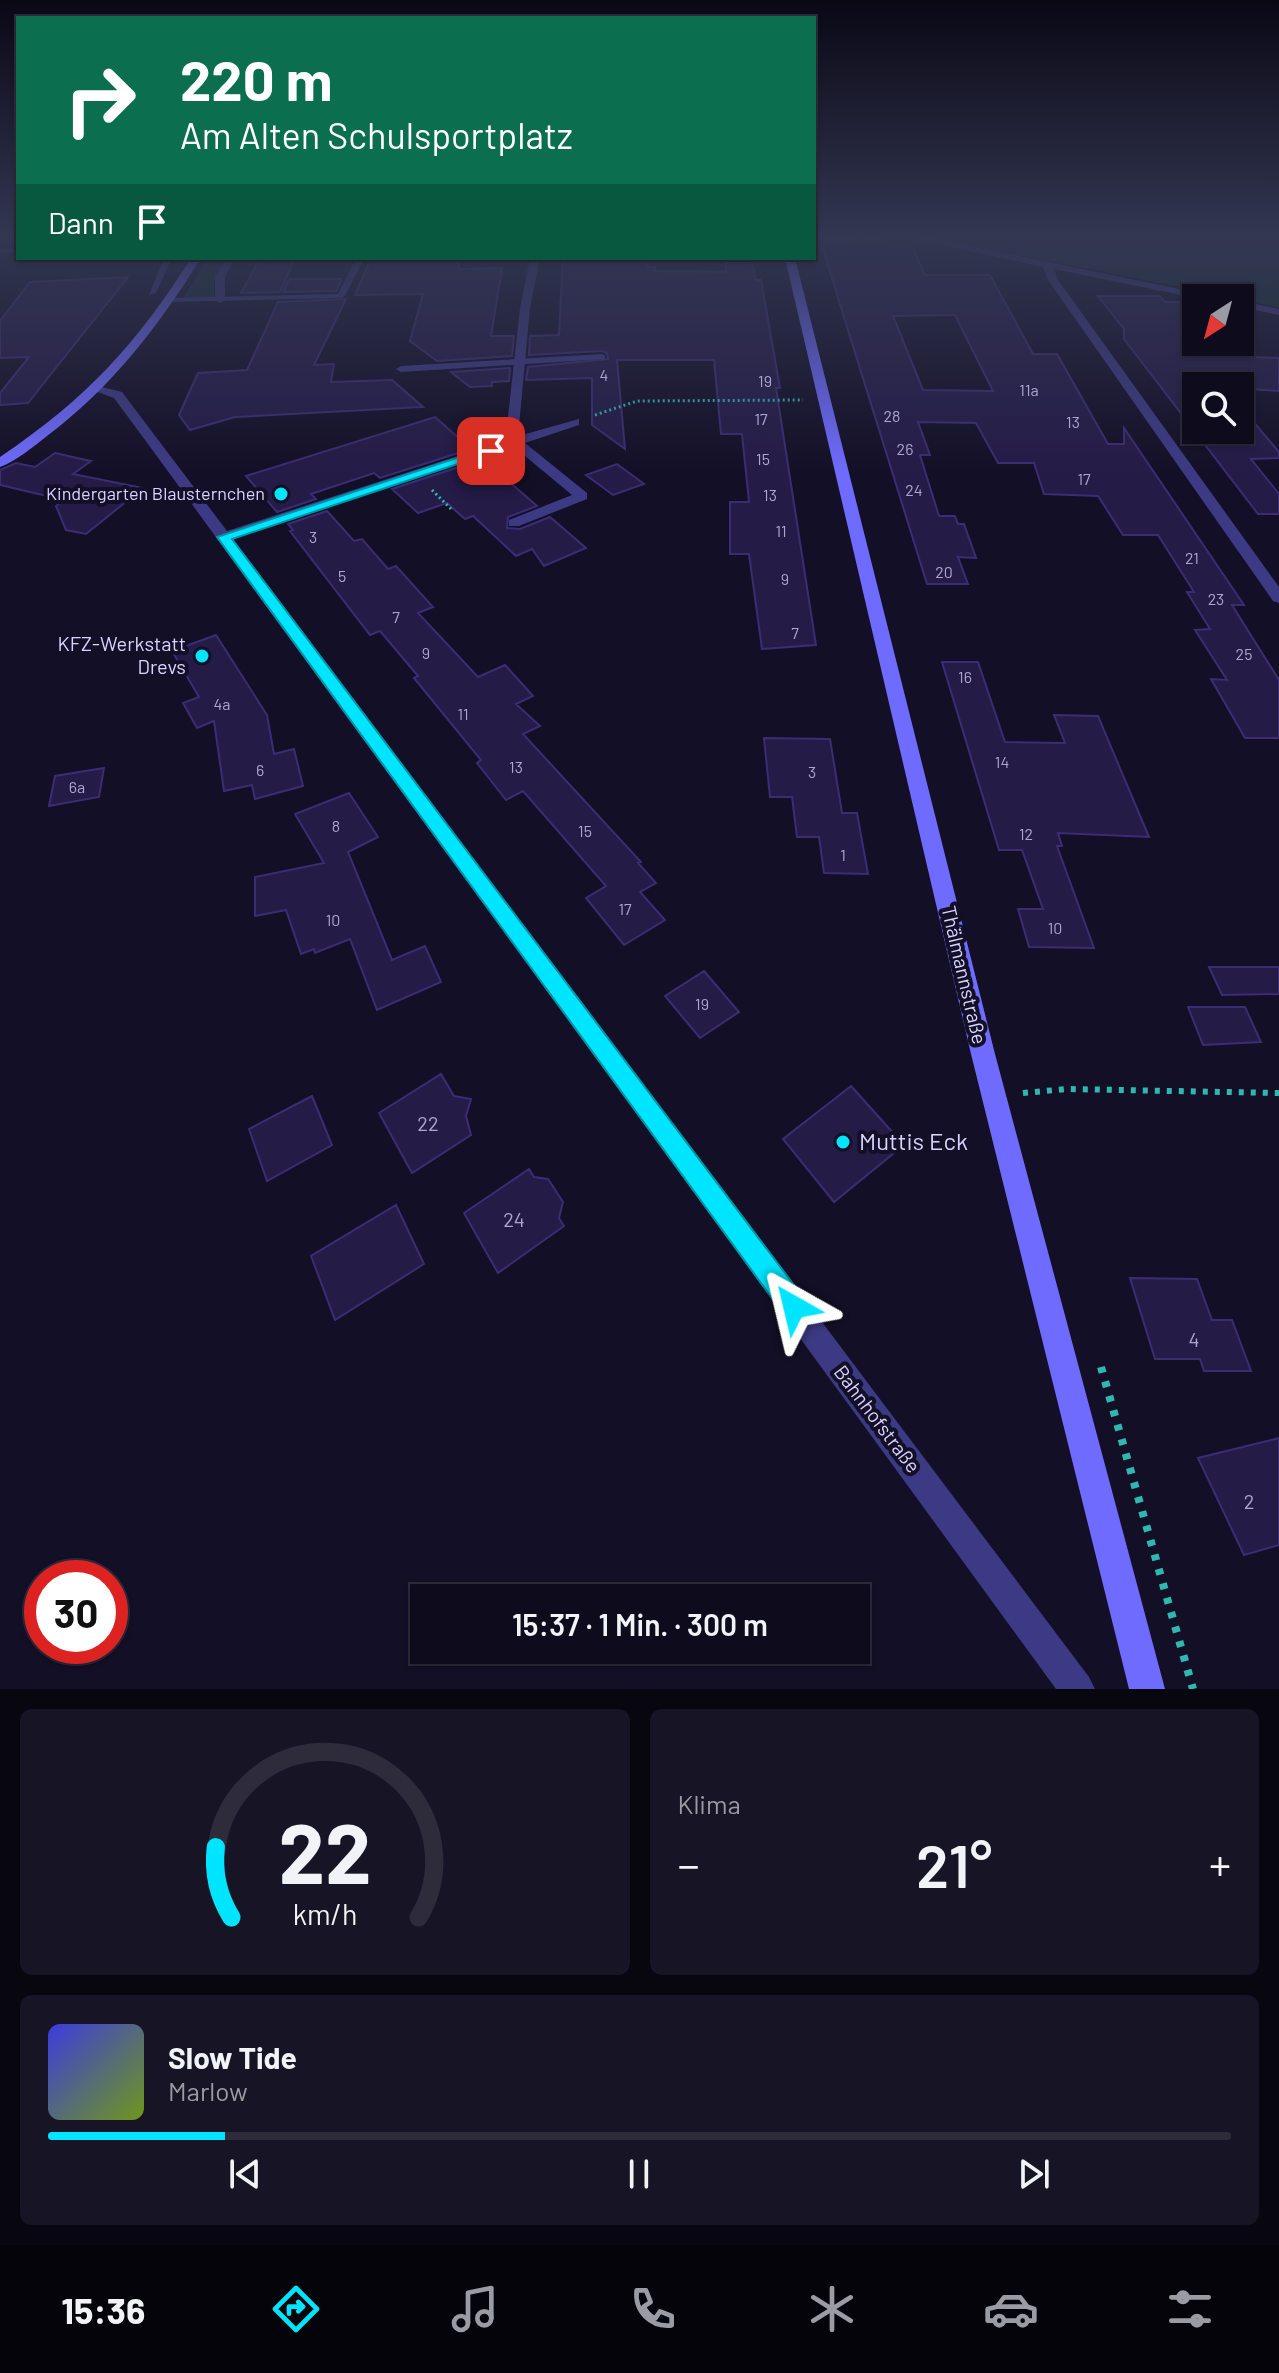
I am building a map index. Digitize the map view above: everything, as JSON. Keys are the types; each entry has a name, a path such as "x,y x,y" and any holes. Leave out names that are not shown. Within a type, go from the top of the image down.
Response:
{"main road":[{"path":"0,463 98,390 143,339 159,315"},
{"name":"Thälmannstraße","path":"804,315 994,1092 1147,1689"}],"street":[{"path":"514,523 582,496 517,443 513,426 526,315"},
{"path":"1078,315 1279,598"},
{"name":"Bahnhofstraße","path":"98,390 118,395 1077,1689"},
{"path":"224,537 575,422"}],"lane":[{"path":"401,369 602,357"}],"path":[{"path":"575,422 637,401 824,400"},
{"path":"994,1092 1067,1089 1279,1093"},
{"path":"1026,1093 1030,1108"},
{"path":"1099,1359 1193,1689"}],"building":[{"path":"5,315 98,315 28,403 0,405 0,393 29,357 0,358 0,321"},
{"path":"272,315 338,315 314,365 334,364 331,382 392,380 423,407 235,417 190,430 179,415 198,373 247,370"},
{"path":"417,315 494,315 491,336 514,336 512,356 437,361 410,341"},
{"path":"560,315 767,315 816,645 762,649 749,554 730,554 730,502 749,502 742,434 721,434 714,360 617,360 625,449 592,425 592,378 526,380 528,367 608,359 607,353 602,351 529,355 530,336 559,335"},
{"path":"843,315 1012,315 1033,354 1057,354 1108,444 1124,444 1124,428 1244,605 1232,605 1279,680 1279,738 1245,738 1211,679 1227,680 1195,630 1210,629 1187,592 1194,592 1158,535 1123,535 1098,496 1044,494 1034,463 998,463 976,423 918,422 930,455 920,455 939,516 955,516 958,524 964,524 976,558 958,557 968,584 927,584","holes":["955,315 993,391 923,390 893,316"]},
{"path":"1113,315 1182,315 1182,356 1279,358 1279,391 1254,389 1254,372 1182,372 1182,415 1124,339 1124,329"},
{"path":"510,368 509,381 492,382 492,386 470,387 451,372"},
{"path":"435,417 471,449 380,478 374,473 311,494 316,499 277,512 246,476"},
{"path":"1254,423 1279,452 1279,458 1251,459 1279,494 1279,514 1258,514 1204,444 1254,444"},
{"path":"55,453 91,461 73,474 143,488 86,534 66,530 56,506 64,500 0,485 0,470 16,463 35,467"},
{"path":"483,459 537,506 508,517 507,528 520,529 550,517 586,548 544,566 532,549 516,556 473,516 465,519 447,503 418,513 392,489"},
{"path":"617,464 644,484 613,495 586,475"},
{"path":"327,511 354,541 362,539 388,569 396,566 433,607 418,613 478,677 505,665 533,696 516,704 540,726 523,734 641,862 638,863 656,883 640,892 665,920 624,945 586,898 606,886 523,791 506,800 477,763 481,760 414,678 418,676 380,631 370,635 290,531 293,530 288,524"},
{"path":"216,635 267,715 274,754 294,749 303,786 255,799 252,785 224,791 214,721 197,728 183,703 199,697 172,651"},
{"path":"942,662 978,662 1005,742 1065,743 1054,715 1098,716 1149,837 1058,833 1062,846 1057,846 1094,948 1029,947 1018,909 1043,909 1022,850 999,850"},
{"path":"764,738 830,739 842,813 857,813 868,874 824,873 819,837 797,837 792,797 770,797"},
{"path":"104,768 99,797 49,806 55,776"},
{"path":"349,793 378,837 348,852 392,960 425,946 441,982 377,1010 350,939 315,953 314,949 301,954 286,910 255,916 255,877 324,863 295,814"},
{"path":"1209,967 1279,967 1279,994 1222,995"},
{"path":"704,971 739,1012 700,1038 665,996"},
{"path":"1188,1007 1245,1007 1261,1042 1203,1045"},
{"path":"441,1074 454,1096 471,1099 466,1116 471,1135 412,1173 379,1113"},
{"name":"Muttis Eck","path":"851,1086 904,1145 834,1202 783,1139"},
{"path":"312,1096 332,1145 267,1181 249,1129"},
{"path":"529,1169 534,1177 548,1179 563,1202 559,1218 564,1226 498,1273 464,1213"},
{"path":"396,1205 424,1264 335,1320 311,1256"},
{"path":"1130,1278 1197,1279 1212,1320 1232,1320 1251,1371 1204,1371 1200,1359 1155,1359"},
{"path":"1279,1438 1279,1545 1244,1555 1198,1458"}],"place":[{"name":"Kindergarten Blausternchen","path":"281,494"},
{"name":"KFZ-Werkstatt Drevs","path":"202,656"},
{"name":"Muttis Eck","path":"843,1142"}],"route":[{"path":"491,451 224,537 794,1307"}]}
